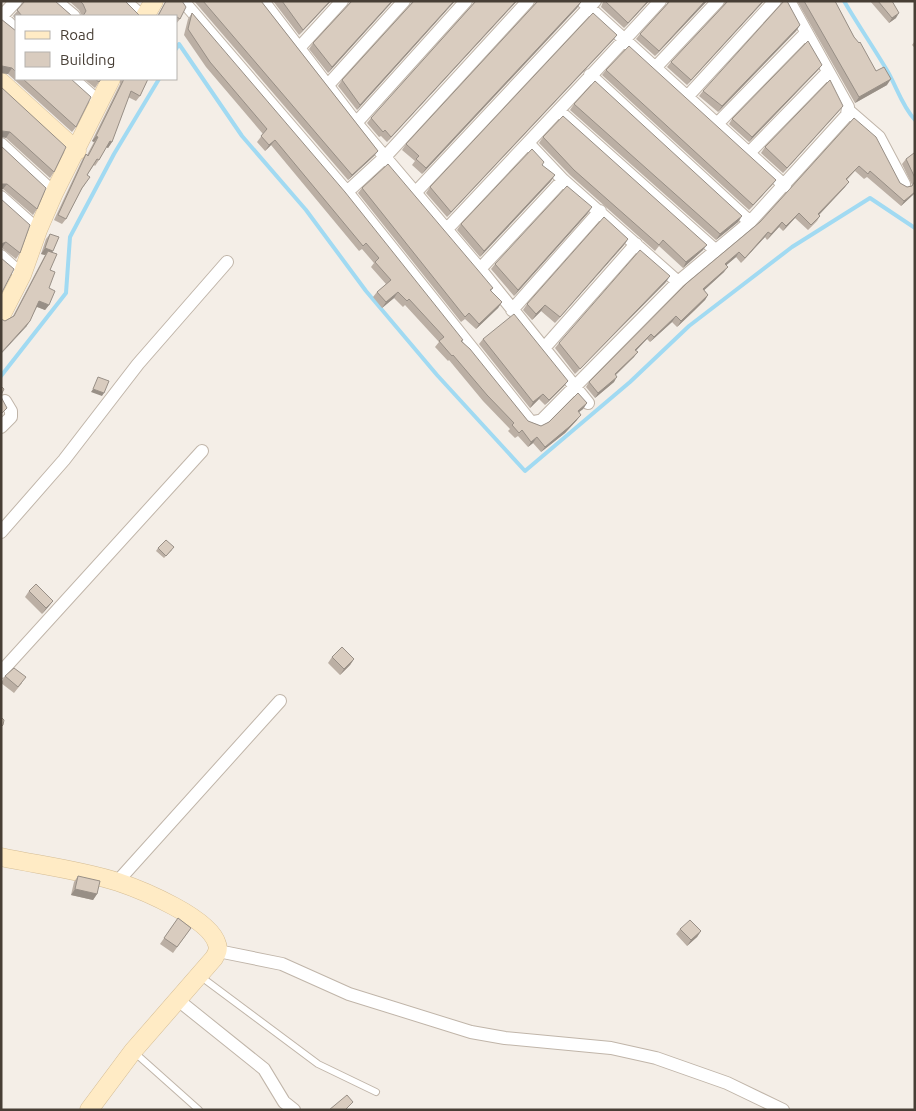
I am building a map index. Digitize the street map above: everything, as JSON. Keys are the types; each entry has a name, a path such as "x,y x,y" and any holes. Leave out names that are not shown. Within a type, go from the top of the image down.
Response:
{"street":[{"path":"15,29 1,17 16,1"},
{"path":"56,1 73,15"},
{"path":"125,1 142,15"},
{"path":"144,15 154,1"},
{"path":"183,1 346,192 530,421 536,422 542,420 678,282 750,222 785,186 849,111"},
{"path":"300,48 342,1"},
{"path":"328,85 404,1"},
{"path":"356,123 466,1"},
{"path":"346,192 384,158 528,1"},
{"path":"447,229 560,112 590,76 660,1"},
{"path":"655,68 718,1"},
{"path":"687,97 775,1"},
{"path":"789,1 805,34 849,111 879,137 904,184"},
{"path":"269,3 356,123 545,347 588,403"},
{"path":"415,193 589,3 625,40 785,186"},
{"path":"717,124 805,34"},
{"path":"749,153 828,72"},
{"path":"590,76 750,222"},
{"path":"74,80 99,102"},
{"path":"1,316 22,275 54,193 77,151 110,80"},
{"path":"1,82 77,151"},
{"path":"560,112 715,250"},
{"path":"528,143 563,180 678,282"},
{"path":"1,144 54,193"},
{"path":"480,269 563,180"},
{"path":"1,197 38,230"},
{"path":"512,310 600,211"},
{"path":"545,347 636,244"},
{"path":"1,256 22,275"},
{"path":"1,532 64,460 138,364 227,262"},
{"path":"1,427 11,417 11,411 5,401"},
{"path":"1,672 202,451"},
{"path":"117,882 280,701"},
{"path":"1,857 117,882 190,916 217,943 218,951 214,958 133,1051 89,1110"},
{"path":"218,951 282,964 348,994 471,1032 506,1038 611,1048 656,1058 726,1083 783,1110"},
{"path":"178,1000 264,1069 284,1102 294,1110"}],"lane":[{"path":"200,975 318,1064 376,1092"},
{"path":"133,1051 199,1110"}],"building":[{"path":"25,1 55,1 71,15 21,15 17,10"},
{"path":"80,1 125,1 139,15 84,15 86,11"},
{"path":"166,1 182,1 186,7 180,19 178,15 159,15"},
{"path":"203,1 261,1 378,151 352,175"},
{"path":"282,1 330,1 303,30"},
{"path":"352,1 392,1 332,67 313,43"},
{"path":"414,1 454,1 360,105 342,80"},
{"path":"476,1 516,1 391,137 385,130 383,132 371,118"},
{"path":"538,1 581,2 426,168 416,159 419,156 406,144"},
{"path":"605,1 648,1 628,23"},
{"path":"670,1 705,1 659,51 640,34"},
{"path":"728,1 763,1 691,80 671,62"},
{"path":"784,1 787,1 800,25 722,106 703,91"},
{"path":"804,1 835,1 854,37 860,42 876,71 884,67 891,79 859,97"},
{"path":"878,1 892,1 899,13 892,18"},
{"path":"192,13 345,192 463,340 461,341 470,349 528,421 541,426 549,422 578,393 587,403 578,411 581,415 569,427 545,447 537,437 531,442 522,430 519,433 512,425 514,423 439,341 444,337 409,299 407,301 398,292 386,302 377,292 391,280 375,262 379,258 366,243 363,246 275,140 269,145 261,136 267,129 210,62 188,29"},
{"path":"593,13 617,35 451,212 430,187"},
{"path":"1,19 15,30 15,71 12,68 1,67"},
{"path":"808,41 822,65 752,137 732,119"},
{"path":"629,46 776,180 753,205 606,70"},
{"path":"24,80 72,80 91,97 76,127"},
{"path":"124,80 148,80 140,96 131,91 112,142 110,141 99,160 97,159 87,175 90,177 66,219 58,215 86,154 88,156 98,137 96,136"},
{"path":"830,80 843,106 787,168 765,147"},
{"path":"595,81 742,216 720,234 574,104"},
{"path":"1,87 66,147 54,172 10,132 1,132"},
{"path":"563,116 707,245 686,262 663,240 659,245 574,170 543,137"},
{"path":"854,118 876,137 900,183 907,187 912,186 915,181 915,192 904,201 870,171 868,174 859,166 846,179 849,182 818,214 820,216 811,225 799,213 786,226 782,222 771,234 768,232 745,258 739,252 725,264 728,267 703,289 708,295 681,321 676,316 654,337 651,334 635,350 638,352 615,374 617,377 598,393 589,382 687,283 760,222"},
{"path":"1,146 46,188 37,209 7,184 1,185"},
{"path":"532,149 544,162 542,165 555,175 484,251 461,224"},
{"path":"915,154 915,178 906,159"},
{"path":"388,164 493,288 490,290 502,302 479,324 469,313 465,317 362,188"},
{"path":"567,186 592,207 518,290 495,264"},
{"path":"1,199 30,225 20,253 6,242 1,244"},
{"path":"604,217 628,239 560,317 545,305 536,314 527,304"},
{"path":"50,234 59,237 53,251 45,248"},
{"path":"640,250 670,276 580,369 559,343"},
{"path":"48,251 57,254 50,270 55,272 49,288 55,291 49,305 39,301 30,321 1,353 1,319 5,321 14,316"},
{"path":"1,258 14,269 1,294"},
{"path":"514,314 568,381 549,400 543,394 533,402 483,339"},
{"path":"98,377 109,381 104,393 93,389"},
{"path":"1,397 7,408 1,414"},
{"path":"166,540 174,547 166,556 158,548"},
{"path":"36,584 53,601 46,608 29,591"},
{"path":"342,647 354,659 344,669 332,657"},
{"path":"14,668 26,677 18,687 5,676"},
{"path":"1,717 4,720 1,727"},
{"path":"78,876 100,881 97,894 75,889"},
{"path":"178,918 191,928 177,947 164,938"},
{"path":"690,920 701,931 691,940 680,929"},
{"path":"347,1095 353,1102 345,1110 329,1110"}],"waterway":[{"path":"844,1 915,120"},
{"path":"178,46 179,44 242,136 306,210 366,291 437,375 525,471 630,382 689,326 792,247 870,198 915,228"},
{"path":"1,376 66,293 70,237 114,154 158,80"}]}
